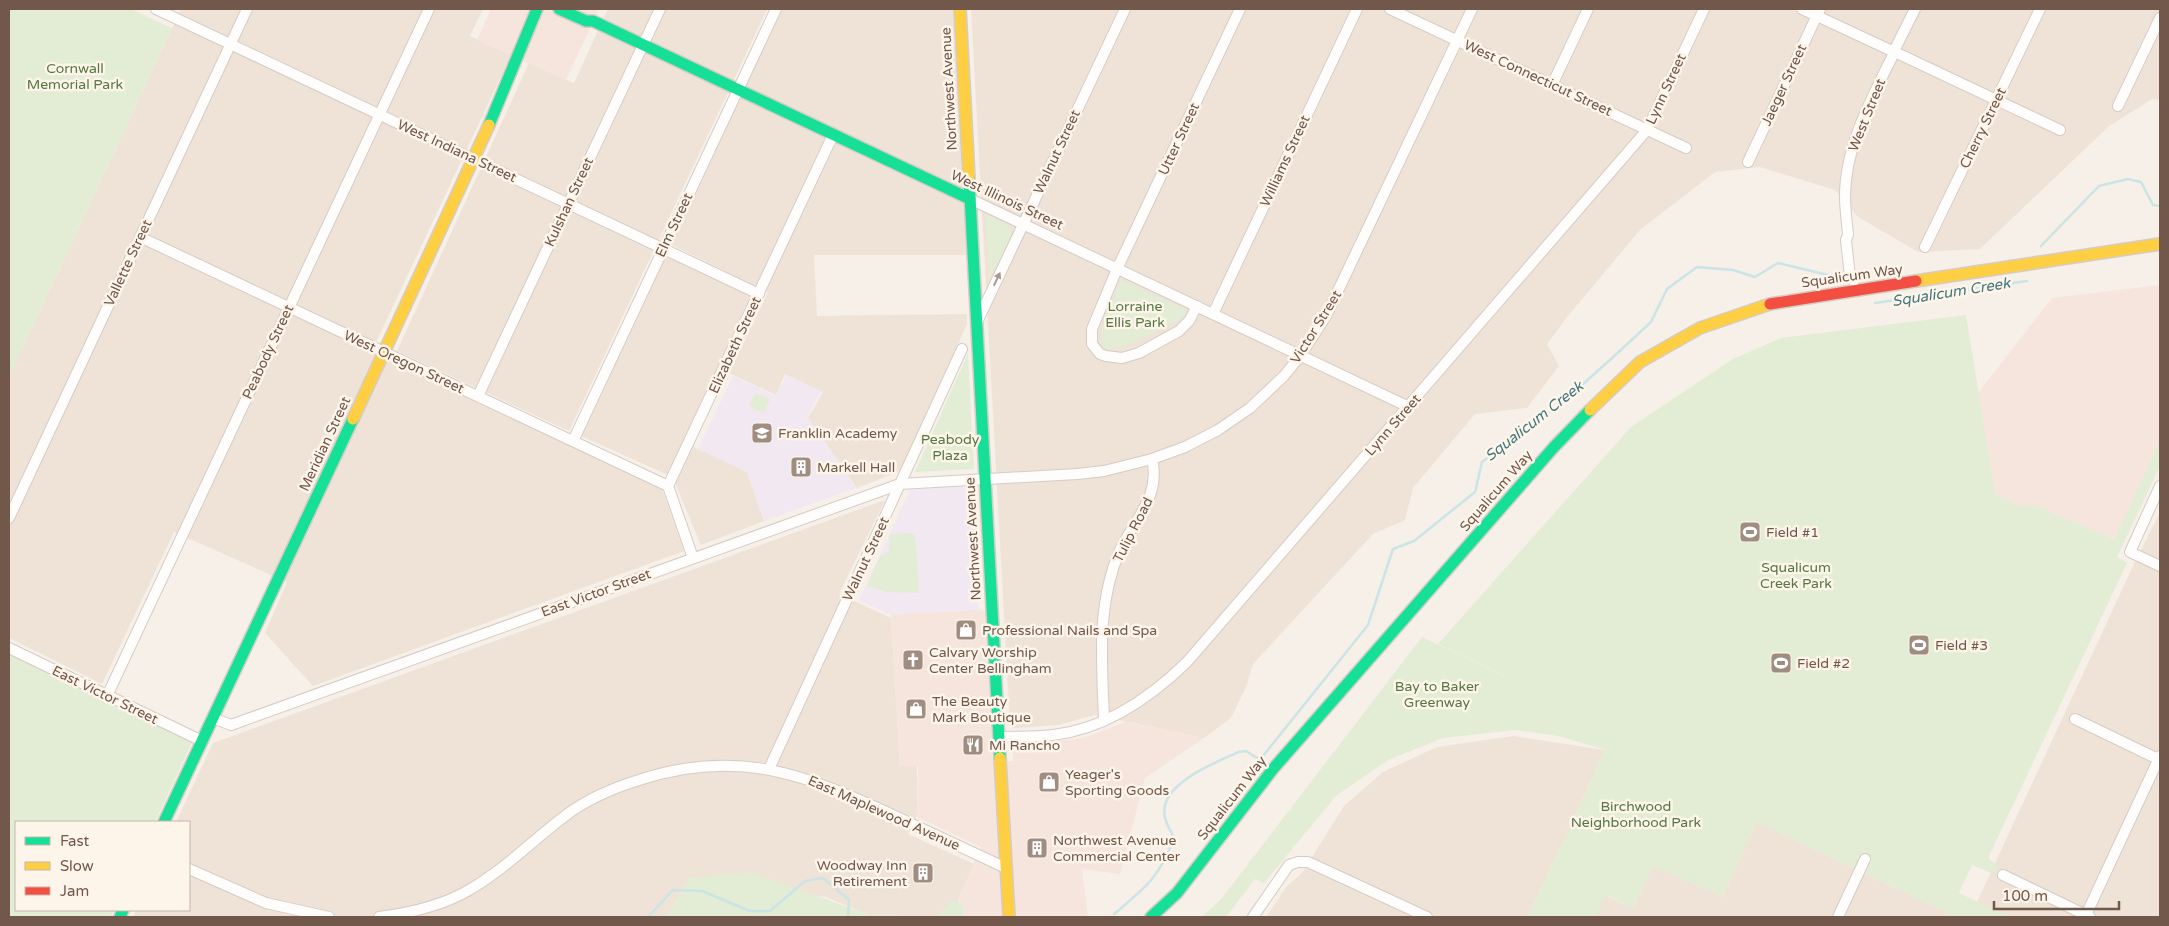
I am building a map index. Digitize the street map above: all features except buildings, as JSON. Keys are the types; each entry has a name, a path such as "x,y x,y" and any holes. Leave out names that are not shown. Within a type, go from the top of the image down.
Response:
{"main road":[{"name":"Meridian Street","path":"164,821 475,159 537,9"},
{"name":"Meridian Street","path":"509,78 522,62 534,41 547,9"},
{"name":"West Illinois Street","path":"559,9 586,21 593,21 643,44 970,199"},
{"name":"West Illinois Street","path":"578,9 589,15 593,21"},
{"name":"Northwest Avenue","path":"960,9 1009,917"},
{"name":"Squalicum Way","path":"1150,917 1177,894 1273,768 1554,447 1603,396 1640,362 1700,328 1750,309 1786,300 1854,286 2160,244"}],"street":[{"name":"West Indiana Street","path":"156,9 759,294"},
{"name":"Vallette Street","path":"9,518 247,9"},
{"name":"Peabody Street","path":"107,696 429,9"},
{"name":"Kulshan Street","path":"478,396 660,9"},
{"name":"Elm Street","path":"573,441 776,9"},
{"name":"Walnut Street","path":"977,323 1125,9"},
{"name":"Utter Street","path":"1197,306 1189,321 1179,331 1152,348 1122,358 1100,354 1092,344 1091,334 1117,269 1240,9"},
{"name":"Williams Street","path":"1213,314 1356,9"},
{"name":"West Connecticut Street","path":"1390,9 1686,148"},
{"name":"Victor Street","path":"985,479 1104,471 1152,459 1185,447 1218,430 1250,408 1284,376 1300,356 1333,303 1472,9"},
{"path":"1552,85 1588,9"},
{"name":"Lynn Street","path":"999,737 1062,734 1104,720 1122,712 1156,690 1187,662 1647,130 1704,9"},
{"path":"1802,9 1819,12 1894,52 2060,130"},
{"name":"West Street","path":"1854,286 1856,276 1852,239 1848,235 1845,194 1849,164 1856,138 1915,9"},
{"name":"Cherry Street","path":"1925,247 2040,9"},
{"name":"Jaeger Street","path":"1748,162 1819,12"},
{"path":"2118,106 2160,18"},
{"name":"Elizabeth Street","path":"668,486 834,134"},
{"name":"West Illinois Street","path":"970,199 1409,407"},
{"name":"West Oregon Street","path":"140,237 668,486"},
{"name":"Walnut Street","path":"769,769 962,349"},
{"name":"Tulip Road","path":"1104,720 1101,634 1104,606 1120,552 1154,489 1156,473 1152,459"},
{"name":"East Victor Street","path":"213,718 230,725 900,484 985,479"},
{"path":"668,486 693,558"},
{"path":"2160,486 2130,552 2160,566"},
{"name":"East Victor Street","path":"9,648 202,741"},
{"path":"2003,875 2088,916 2160,758 2075,719"},
{"name":"East Maplewood Avenue","path":"379,917 424,909 468,890 489,877 566,815 617,787 654,775 695,767 730,765 769,769 793,774 850,795 1006,868"},
{"path":"1838,917 1865,858"},
{"path":"1253,917 1289,866 1298,862 1308,862 1427,917"},
{"path":"190,869 266,903 328,917"}],"shaded area":[{"path":"181,9 483,9 470,36 511,55 372,351 662,489 684,551 313,686 265,633 287,582 174,532 102,684 9,638 9,377"},
{"path":"491,9 599,9 566,80 477,40"},
{"path":"608,9 767,9 569,431 397,351 529,63 574,83"},
{"path":"782,9 953,9 966,255 814,255 817,316 967,314 967,324 900,471 857,488 808,418 823,392 785,374 776,395 729,373 768,292 672,245"},
{"path":"971,9 2160,9 2160,100 2152,99 2108,127 1980,249 1918,252 1858,217 1835,190 1760,167 1715,172 1640,230 1568,316 1547,344 1559,366 1527,408 1475,414 1413,488 1405,520 1373,534 1253,664 1246,687 1231,718 1204,738 1095,715 1058,725 1015,728 1010,726"},
{"path":"666,254 751,295 683,442 747,472 764,521 701,545 676,485 675,478 581,436"},
{"path":"2160,285 2160,440 2114,539 2034,505 2021,506 1995,494 1978,393 2052,298"},
{"name":"Franklin Academy","path":"786,375 821,391 807,417 856,488 764,521 747,472 698,449 733,376 776,396"},
{"path":"959,485 969,492 979,610 889,614 859,600 910,490"},
{"path":"885,500 839,594 891,618 900,766 917,766 917,815 908,834 974,864 953,912 937,917 870,915 825,897 689,878 667,917 133,917 136,911 190,911 190,821 176,821 213,743"},
{"path":"2160,512 2160,917 2009,917 1977,902"},
{"path":"985,610 993,762 1013,761 1013,752 1016,746 1083,738 1126,722 1204,738 1145,778 1120,874 1082,869 1088,917 964,917 965,906 958,902 981,847 917,817 918,766 900,766 891,614"},
{"path":"1513,736 1605,750 1528,917 1266,917 1287,886 1302,873 1344,806 1383,772 1437,747"},
{"path":"1757,822 1956,917 1595,917 1605,895 1633,908 1653,865 1722,897"}],"green space":[{"name":"Cornwall Memorial Park","path":"9,9 131,9 172,28 9,377"},
{"path":"988,215 1008,225 1012,235 990,282 985,218"},
{"name":"Lorraine Ellis Park","path":"1121,280 1193,313 1128,345 1107,350 1101,344 1102,329"},
{"name":"Squalicum Creek Park","path":"1966,315 1995,494 2021,506 2034,505 2114,539 2160,440 2160,466 2117,557 2127,563 1988,858 2000,868 1991,873 1972,865 1959,893 2009,917 1956,917 1757,822 1722,897 1653,866 1633,908 1606,895 1595,917 1528,917 1605,750 1559,736 1514,730 1443,738 1388,760 1337,795 1264,883 1255,879 1226,917 1202,917 1222,898 1422,637 1595,719 1438,644 1631,427 1733,359 1781,338"},
{"name":"Peabody Plaza","path":"968,354 974,469 915,472"},
{"path":"755,393 770,399 764,413 749,406"},
{"path":"915,533 919,593 887,592 867,586 880,556 889,551 890,534"},
{"path":"9,654 192,742 155,821 15,821 15,911 114,911 111,917 9,917"},
{"path":"750,872 870,915 937,917 667,917 689,878"},
{"path":"953,899 965,906 963,917 937,917"}],"waterway":[{"name":"Squalicum Creek","path":"2041,246 2099,186 2128,179 2141,182 2153,205 2160,206"},
{"name":"Squalicum Creek","path":"1114,914 1143,889 1163,863 1174,838 1165,817 1165,805 1170,795 1190,776 1239,752 1246,751 1257,758 1263,756 1368,625 1393,549 1414,541 1475,492 1482,462 1564,401 1651,322 1667,289 1697,267 1733,270 1755,277 1778,263 1832,276"},
{"name":"Squalicum Creek","path":"1875,303 2027,281"},
{"name":"Squalicum Creek","path":"648,917 673,890 702,891 750,911 770,911 805,881 823,878 849,900 848,917"}],"traffic: fast":[{"path":"489,125 537,9"},
{"path":"559,9 586,21 593,21 970,199"},
{"path":"969,178 1000,758"},
{"path":"1151,917 1177,893 1273,769 1554,447 1590,410"},
{"path":"164,821 353,419"},
{"path":"120,917 123,911"}],"traffic: slow":[{"path":"960,9 969,178"},
{"path":"353,419 489,125"},
{"path":"1916,281 2160,244"},
{"path":"1590,410 1640,362 1700,328 1770,304"},
{"path":"1000,758 1009,917"}],"traffic: jam":[{"path":"1770,304 1916,281"}],"place":[{"name":"Franklin Academy","path":"762,433"},
{"name":"Markell Hall","path":"801,467"},
{"name":"Field #1","path":"1750,532"},
{"name":"Professional Nails and Spa","path":"966,630"},
{"name":"Field #3","path":"1919,645"},
{"name":"Calvary Worship Center Bellingham","path":"913,660"},
{"name":"Field #2","path":"1781,663"},
{"name":"The Beauty Mark Boutique","path":"916,709"},
{"name":"Mi Rancho","path":"973,745"},
{"name":"Yeager's Sporting Goods","path":"1049,782"},
{"name":"Northwest Avenue Commercial Center","path":"1037,848"},
{"name":"Woodway Inn Retirement","path":"923,873"}],"park label":[{"name":"Bay to Baker Greenway","path":"1437,694"},
{"name":"Birchwood Neighborhood Park","path":"1636,814"}]}
